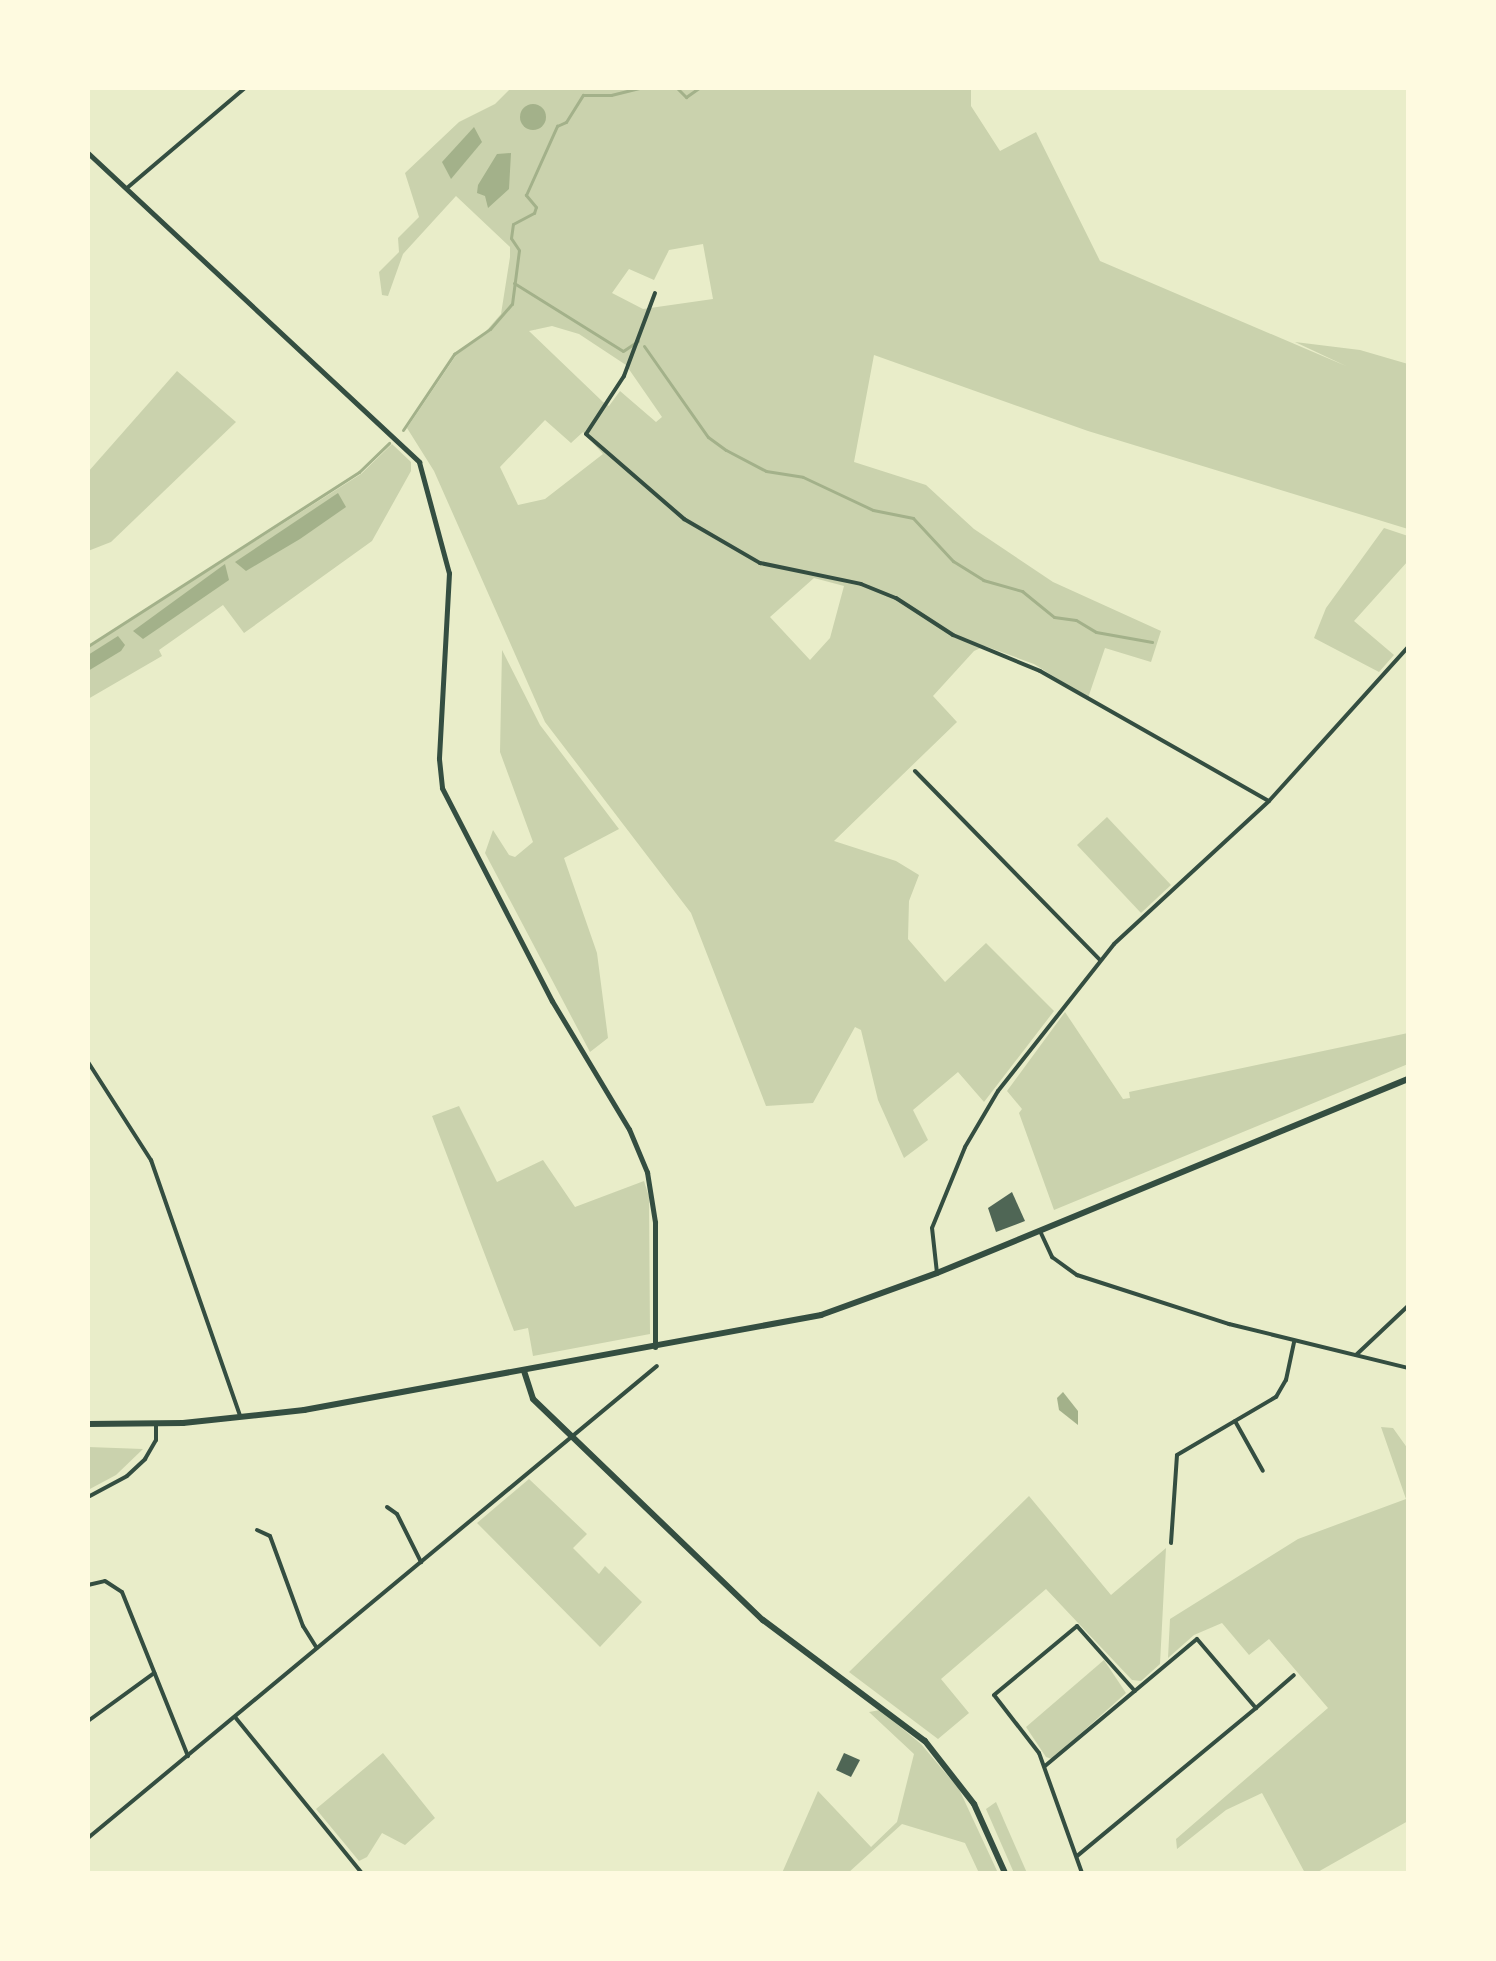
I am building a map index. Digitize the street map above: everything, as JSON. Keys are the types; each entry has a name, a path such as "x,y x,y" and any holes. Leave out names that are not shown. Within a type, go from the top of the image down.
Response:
{"main road":[{"path":"88,1424 156,1424 241,1418 655,1348 821,1315 937,1273 1408,1079"},
{"path":"524,1371 530,1395 779,1634 925,1741 974,1804 1005,1873"}],"street":[{"path":"127,188 245,88"},
{"path":"88,153 397,438 423,472 450,584 439,759 442,788 552,1001 629,1129 647,1172 655,1222 655,1348"},
{"path":"655,293 641,342 586,434 684,519 760,563 861,584 896,598 953,635 1040,671 1269,801"},
{"path":"937,1273 932,1228 985,1111 1100,960 1269,801 1408,647"},
{"path":"915,771 1100,960"},
{"path":"88,1062 151,1160 241,1418"},
{"path":"1040,1231 1052,1257 1077,1275 1294,1341 1408,1368"},
{"path":"1356,1355 1408,1306"},
{"path":"1171,1543 1177,1455 1283,1389 1294,1341"},
{"path":"88,1838 657,1366"},
{"path":"1235,1421 1263,1471"},
{"path":"88,1497 140,1464 153,1448 156,1424"},
{"path":"387,1507 397,1514 421,1562"},
{"path":"257,1530 270,1536 303,1626 317,1648"},
{"path":"88,1585 105,1581 122,1592 188,1756"},
{"path":"1082,1873 1045,1766 1030,1737 994,1695 1071,1628 1082,1628 1136,1691"},
{"path":"1045,1766 1197,1639 1256,1708"},
{"path":"88,1721 154,1673"},
{"path":"1077,1856 1294,1675"},
{"path":"235,1717 362,1873"}],"shaded area":[{"path":"511,88 971,88 971,106 1000,151 1036,132 1100,261 1346,366 1295,342 1360,350 1408,364 1408,529 1088,431 874,355 854,462 926,485 974,529 1053,582 1161,631 1151,662 1105,648 1088,698 1034,664 985,646 974,651 933,696 957,722 834,841 896,861 919,875 909,901 908,939 945,982 986,943 1054,1011 984,1102 958,1072 913,1110 928,1140 904,1158 878,1100 861,1030 855,1027 813,1103 766,1106 691,913 545,722 434,471 407,428 457,354 481,337 501,314 510,247 456,196 403,254 388,296 382,295 379,272 399,252 398,238 419,217 405,173 459,122 495,104","holes":["703,244 713,299 643,309 612,293 629,269 654,280 669,250","552,326 579,334 626,365 662,417 656,422 620,391 609,406 529,331","545,420 571,443 583,432 603,454 545,499 518,505 500,467","814,578 844,586 830,638 810,660 770,617"]},
{"path":"533,104 542,108 546,117 542,126 533,130 524,126 520,117 524,108"},
{"path":"474,127 482,142 451,179 442,162"},
{"path":"511,153 509,189 488,208 485,196 477,193 478,185 497,154"},
{"path":"177,371 236,422 111,542 88,551 88,472"},
{"path":"392,444 411,462 411,471 372,541 244,633 223,605 159,650 162,656 88,699 88,647 361,474"},
{"path":"338,493 346,507 300,539 246,571 235,562"},
{"path":"1384,528 1408,536 1408,561 1354,621 1394,655 1379,672 1314,638 1326,608"},
{"path":"225,564 229,580 143,639 133,631"},
{"path":"118,636 125,645 121,651 88,671 88,655"},
{"path":"502,650 540,725 619,829 564,858 597,953 608,1038 590,1052 485,853 493,830 509,855 515,857 533,842 500,752"},
{"path":"1107,817 1171,885 1141,913 1077,845"},
{"path":"1065,1012 1123,1099 1130,1098 1129,1092 1408,1033 1408,1064 1054,1210 1019,1113 1022,1109 1007,1091"},
{"path":"459,1106 497,1182 543,1160 575,1207 644,1181 649,1197 650,1334 533,1356 528,1328 514,1331 432,1116"},
{"path":"1063,1392 1078,1411 1078,1425 1059,1410 1057,1398"},
{"path":"1381,1427 1393,1428 1408,1449 1408,1821 1316,1873 1305,1873 1262,1793 1226,1810 1177,1849 1176,1839 1328,1708 1269,1639 1249,1655 1222,1623 1194,1635 1168,1658 1170,1619 1298,1539 1406,1499"},
{"path":"88,1447 143,1449 116,1475 88,1490"},
{"path":"529,1479 587,1534 573,1548 599,1574 605,1566 642,1602 600,1647 477,1523"},
{"path":"1029,1496 1111,1595 1166,1548 1160,1664 1141,1681 1132,1680 1046,1589 941,1679 969,1713 938,1739 849,1672"},
{"path":"1104,1660 1126,1693 1052,1759 1046,1757 1026,1727"},
{"path":"880,1710 921,1744 959,1789 998,1873 979,1873 965,1843 902,1824 848,1873 782,1873 818,1791 871,1847 897,1822 914,1754 869,1712"},
{"path":"383,1753 435,1818 405,1845 382,1833 367,1857 359,1861 316,1809"},
{"path":"996,1802 1027,1873 1014,1873 986,1809"}],"building":[{"path":"1012,1192 1025,1221 996,1232 988,1208"},
{"path":"844,1753 860,1760 851,1777 836,1770"}],"waterway":[{"path":"403,430 454,354 490,329 512,304 519,250 511,238 513,224 534,213 536,207 526,195 557,126 566,122 583,95 611,95 639,88"},
{"path":"656,88 666,88"},
{"path":"677,88 686,97 699,88"},
{"path":"514,283 623,351 638,341"},
{"path":"644,346 708,437 726,450 766,471 803,477 873,510 913,518 953,561 983,580 1022,591 1054,617 1076,620 1096,632 1152,642"},
{"path":"88,646 359,472 389,443"}]}
